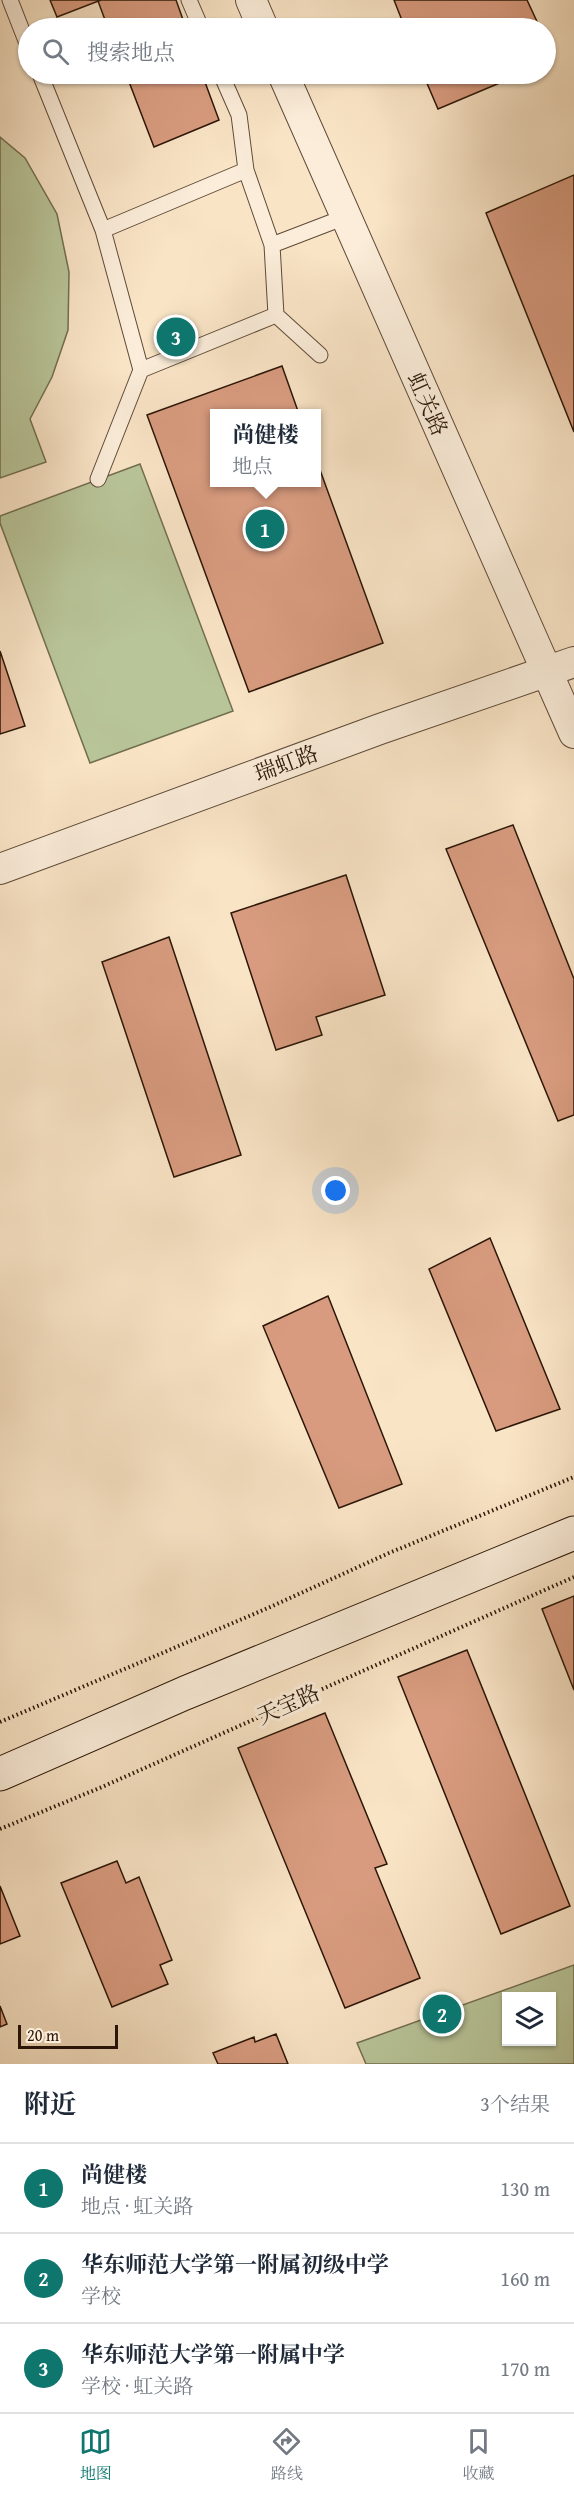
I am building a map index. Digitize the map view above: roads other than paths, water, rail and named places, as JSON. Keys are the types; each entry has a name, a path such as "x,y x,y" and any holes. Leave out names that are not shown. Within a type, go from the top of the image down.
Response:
{"street":[{"path":"251,0 259,18"},
{"name":"虹关路","path":"287,84 345,217 560,667 574,733"},
{"name":"瑞虹路","path":"0,869 380,729 560,667"},
{"path":"0,1774 185,1693 574,1533"}],"lane":[{"path":"10,0 18,20"},
{"path":"189,0 197,18"},
{"path":"44,84 103,230 141,370 98,479"},
{"path":"225,84 239,115 246,171 272,245 276,315 320,355"},
{"path":"103,230 246,171"},
{"path":"272,245 345,217"},
{"path":"141,370 276,315"}],"place":[{"name":"华东师范大学第一附属中学","path":"176,337"},
{"name":"尚健楼","path":"265,529"},
{"name":"华东师范大学第一附属初级中学","path":"442,2014"}]}
